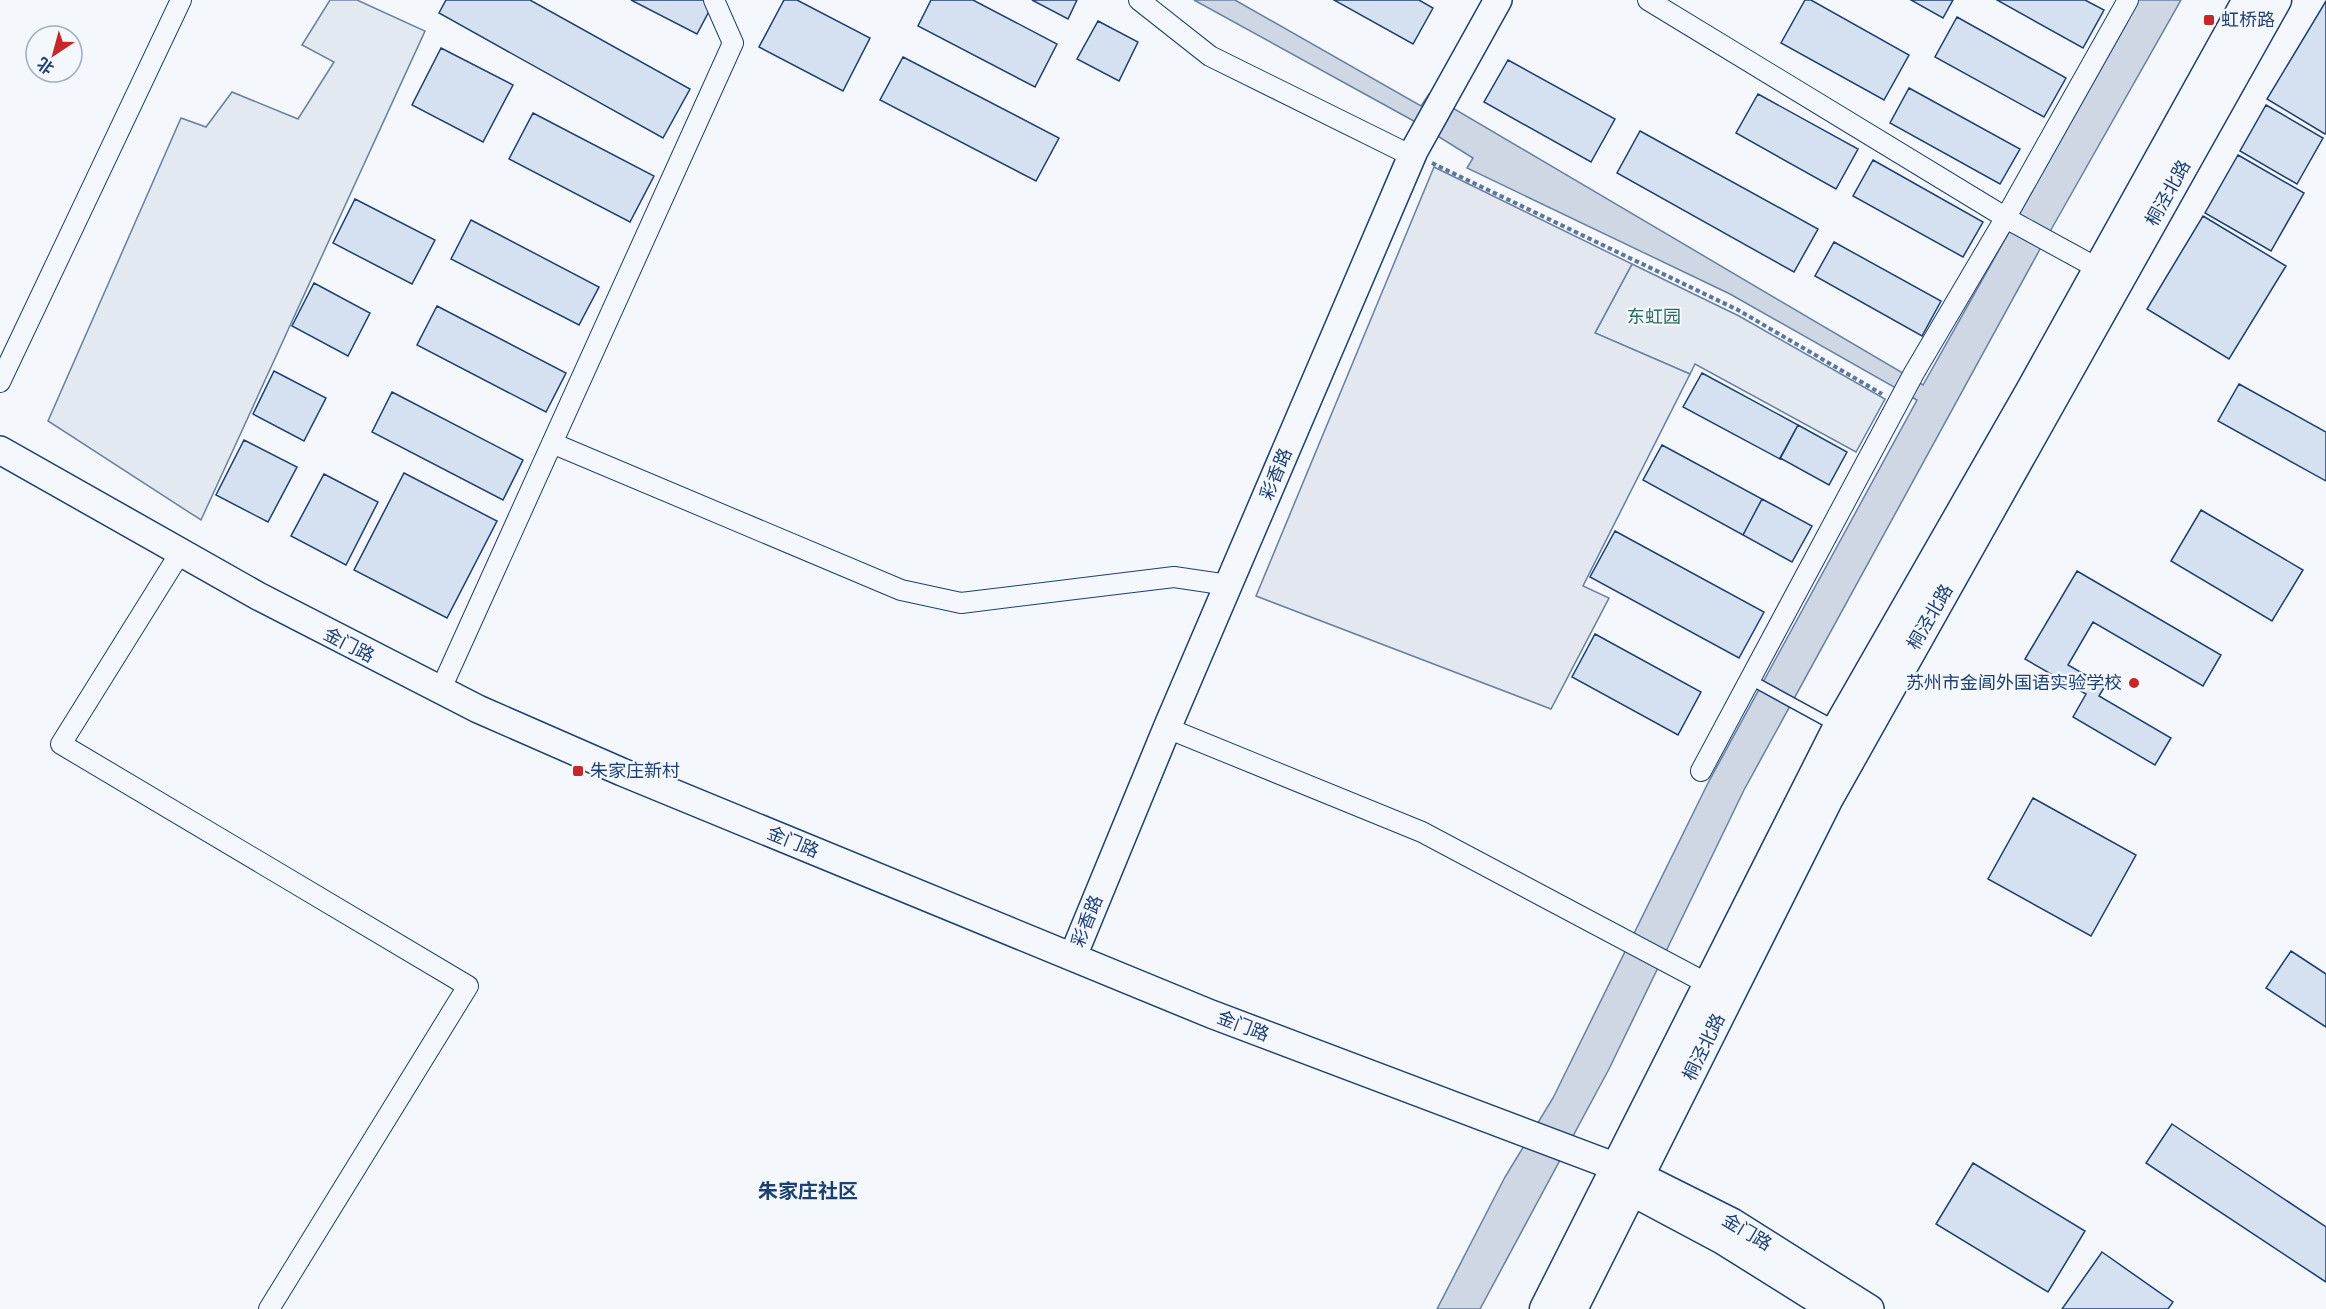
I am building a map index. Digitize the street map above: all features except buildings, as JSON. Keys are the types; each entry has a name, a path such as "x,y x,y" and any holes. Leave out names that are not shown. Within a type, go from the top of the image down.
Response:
{"main road":[{"name":"彩香路","path":"1072,956 1413,154 1498,0"},
{"name":"桐泾北路","path":"1572,1309 1630,1178 1708,984 1838,728 2248,0"},
{"name":"桐泾北路","path":"1545,1309 1630,1178 1837,781 2276,0"},
{"name":"金门路","path":"0,450 180,553 351,646 440,691 622,771 1271,1038 1584,1156 1732,1222 1870,1309"},
{"name":"金门路","path":"1630,1178 1722,1240 1832,1309"}],"street":[{"path":"0,382 181,0"},
{"path":"440,691 733,43 714,0"},
{"path":"1139,0 1210,56 1413,154"},
{"path":"1648,0 2047,242 2099,268"},
{"path":"1701,771 1754,681 1914,373 2010,219 2128,0"},
{"path":"552,443 901,590 961,603 1174,577 1228,585"},
{"path":"180,553 61,744 468,986 269,1309"},
{"path":"1167,728 1422,832 1708,984"}],"lane":[{"path":"1754,681 1838,728"}],"path":[{"path":"1413,154 1738,310 1898,402"}],"green space":[{"path":"330,0 357,0 425,31 201,520 48,421 181,118 206,127 232,92 298,119 334,62 302,45"},
{"name":"东虹园","path":"1632,264 1739,316 1885,399 1856,452 1695,364 1690,374 1595,333"}],"shaded area":[{"path":"1194,0 1235,0 1421,106 1429,94 1923,385 2127,23 2135,0 2181,0 2039,251 1744,790 1609,1069 1480,1309 1437,1309 1505,1177 1553,1098 1708,783 1917,400 1730,294 1467,168 1473,158 1412,120"},
{"path":"1434,167 1632,264 1595,333 1690,374 1583,586 1609,598 1551,709 1256,596"}],"place":[{"name":"虹桥路","path":"2209,20"},
{"name":"苏州市金阊外国语实验学校","path":"2134,683"},
{"name":"朱家庄新村","path":"578,771"}],"district":[{"name":"朱家庄社区","path":"808,1191"}]}
